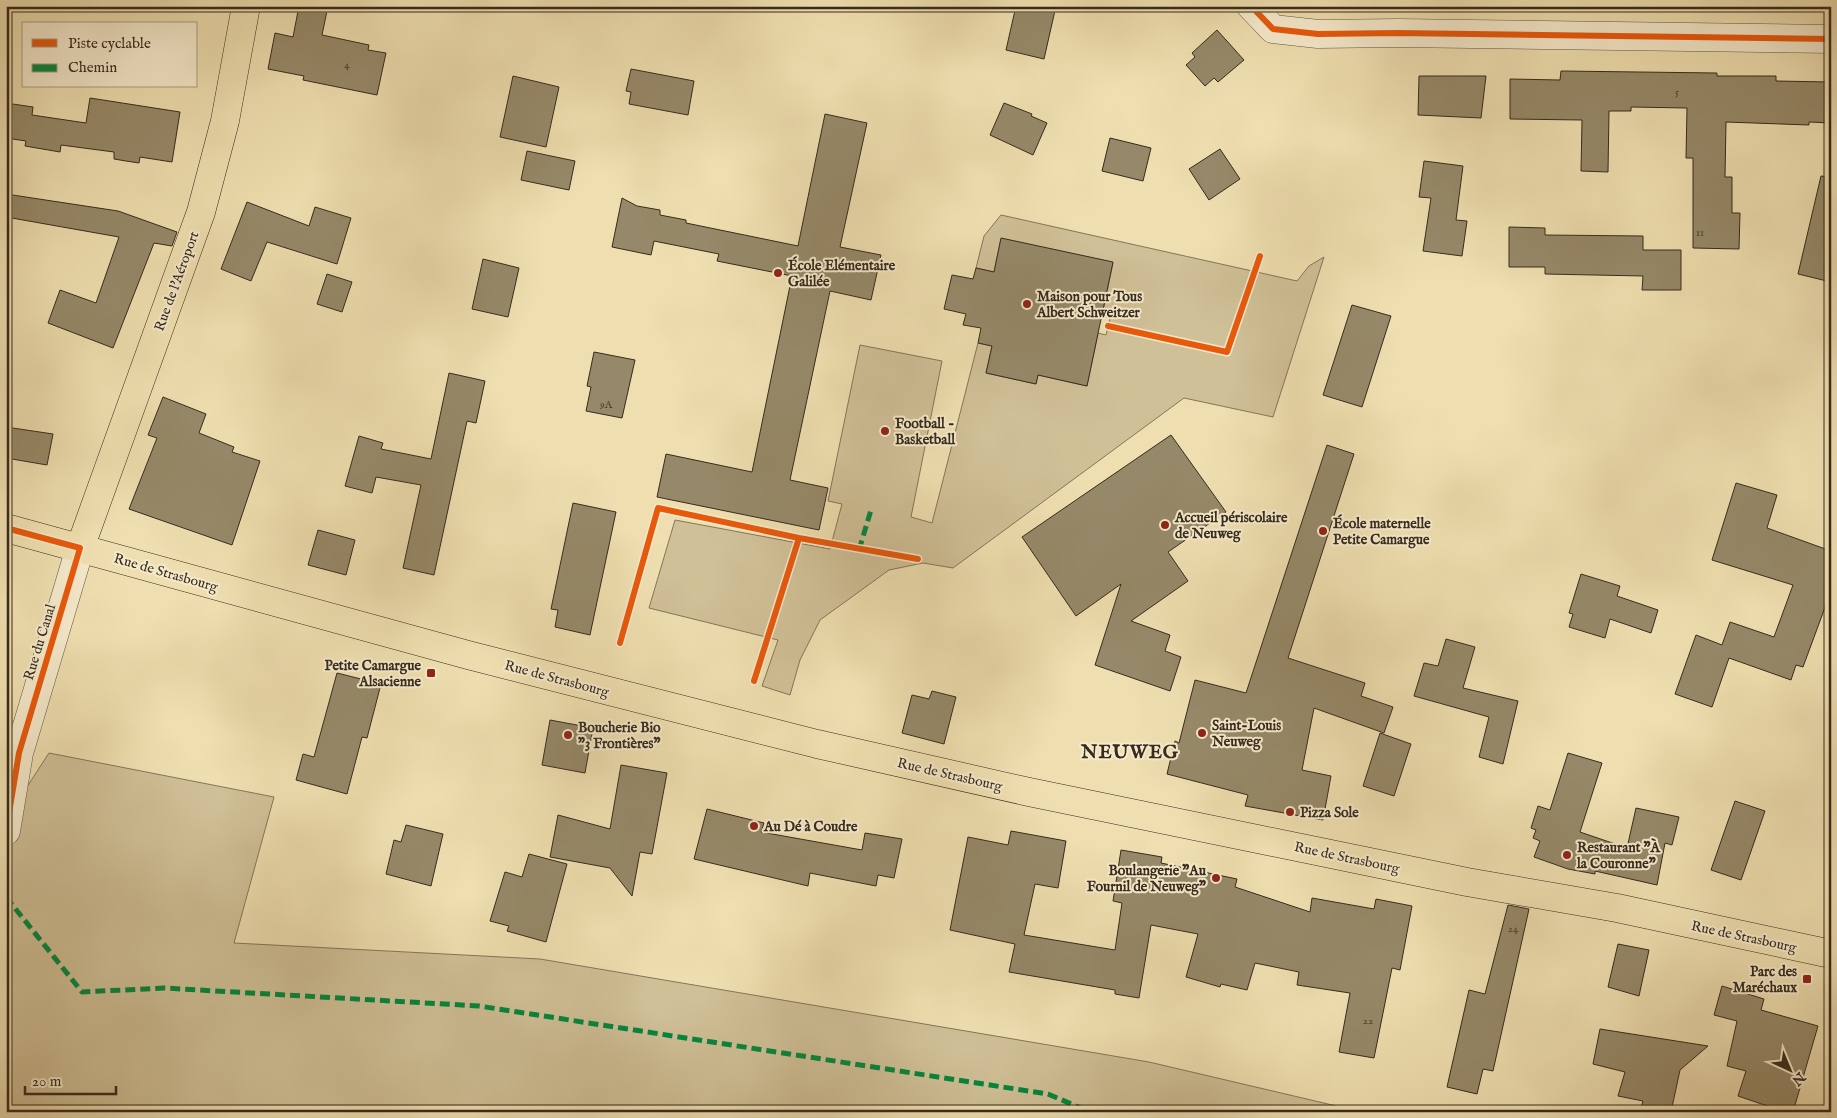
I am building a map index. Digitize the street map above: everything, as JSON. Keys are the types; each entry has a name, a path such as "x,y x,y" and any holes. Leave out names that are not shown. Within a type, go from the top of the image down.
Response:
{"main road":[{"name":"Rue de l'Aéroport","path":"80,548 201,212 225,122 246,6"},
{"name":"Rue de Strasbourg","path":"6,528 463,654 827,746 1029,792 1467,882 1617,908 1831,954"}],"street":[{"path":"1250,6 1273,29 1318,34 1398,33 1831,39"},
{"name":"Rue du Canal","path":"6,831 19,753 80,548"}],"shaded area":[{"path":"1001,215 1297,281 1309,266 1324,257 1273,417 1184,398 953,568 923,563 889,570 820,620 800,660 790,695 762,686 778,640 649,608 675,520 830,549 842,504 828,501 860,345 942,361 911,517 932,523 978,343 992,346 986,373 1036,384 1038,375 1087,386 1098,333 1106,335 1110,318 1102,316 1113,263 1001,239 994,272 976,268 984,236"},
{"path":"49,753 274,797 234,943 540,959 1149,1062 1362,1112 6,1112 6,819"}],"building":[{"path":"299,6 328,6 322,35 369,45 368,50 386,53 377,95 303,80 304,76 268,69 275,33 293,37"},
{"path":"1016,6 1056,6 1044,59 1006,50"},
{"path":"1217,30 1244,60 1218,82 1214,78 1205,86 1186,65 1195,57 1192,53"},
{"path":"631,69 694,81 688,115 629,104 631,92 626,91"},
{"path":"1561,71 1717,73 1717,76 1776,76 1776,81 1831,82 1831,123 1809,122 1809,125 1726,122 1725,177 1732,177 1732,213 1740,213 1739,249 1693,248 1693,158 1686,158 1687,108 1631,107 1631,111 1609,111 1608,172 1581,171 1582,120 1510,119 1510,79 1560,80"},
{"path":"513,76 559,87 546,147 500,137"},
{"path":"1419,76 1486,76 1481,118 1418,115"},
{"path":"90,98 180,112 172,162 140,157 139,163 114,159 114,152 61,145 60,152 25,146 26,141 6,138 6,103 33,107 32,115 86,123"},
{"path":"1004,103 1032,114 1031,116 1047,123 1033,155 990,135"},
{"path":"825,114 867,123 840,247 881,255 871,300 830,291 790,480 828,488 819,530 657,497 666,454 752,472 792,276 717,261 719,254 654,241 651,255 612,247 622,198 637,206 660,210 660,215 686,220 686,223 798,246"},
{"path":"1110,138 1151,148 1143,181 1102,171"},
{"path":"1220,149 1240,179 1209,200 1189,169"},
{"path":"527,151 575,161 569,190 521,180"},
{"path":"1424,161 1463,166 1456,220 1467,221 1462,256 1423,251 1431,198 1419,197"},
{"path":"1821,176 1831,177 1831,282 1798,274"},
{"path":"6,194 118,211 177,232 172,246 154,243 113,348 48,323 60,290 96,303 119,237 6,217"},
{"path":"247,202 309,226 315,207 351,218 337,264 267,242 251,281 221,269"},
{"path":"1509,227 1545,228 1545,235 1643,236 1643,250 1681,250 1681,290 1642,290 1643,276 1545,274 1545,267 1509,267"},
{"path":"1001,238 1113,262 1087,386 1038,375 1036,384 986,373 992,346 978,343 981,328 963,325 966,314 944,309 952,275 973,279 976,268 994,272"},
{"path":"483,259 519,268 508,317 472,309"},
{"path":"327,274 352,282 342,312 317,304"},
{"path":"1352,305 1391,316 1362,407 1323,395"},
{"path":"594,352 635,360 622,418 586,411 591,387 587,386"},
{"path":"449,373 485,381 476,423 467,421 434,575 403,568 421,485 376,477 372,493 345,486 359,436 383,443 381,449 431,459"},
{"path":"163,397 206,414 199,433 234,447 232,452 260,461 232,545 129,509 157,438 148,435"},
{"path":"6,427 53,434 47,465 6,458"},
{"path":"1171,435 1226,512 1168,552 1188,581 1131,621 1170,635 1165,651 1181,657 1170,691 1095,665 1121,584 1076,616 1022,537"},
{"path":"1327,445 1354,454 1288,658 1365,683 1361,696 1393,707 1384,733 1314,708 1302,770 1331,776 1323,820 1245,806 1248,795 1167,774 1175,741 1179,743 1195,680 1246,693"},
{"path":"1736,483 1777,495 1767,528 1831,551 1831,591 1803,667 1796,665 1791,680 1729,658 1712,707 1675,694 1696,635 1722,645 1730,622 1774,637 1793,585 1712,560"},
{"path":"573,503 616,512 590,635 555,627 558,610 551,609"},
{"path":"318,530 355,540 346,575 308,565"},
{"path":"1581,574 1620,586 1617,596 1658,610 1651,633 1610,619 1605,638 1569,627 1573,614 1569,613"},
{"path":"1446,639 1475,647 1463,688 1518,701 1503,764 1479,757 1489,717 1414,696 1424,663 1438,666"},
{"path":"337,673 381,684 367,738 362,737 347,794 296,780 303,754 314,757"},
{"path":"932,691 956,697 944,744 902,733 912,695 929,699"},
{"path":"550,720 593,728 585,773 542,765"},
{"path":"1380,733 1411,744 1394,796 1363,786"},
{"path":"1568,753 1602,763 1580,832 1627,848 1636,808 1679,817 1672,845 1665,843 1657,885 1595,871 1595,874 1568,869 1534,857 1540,841 1533,838 1536,830 1531,828 1538,806 1550,810"},
{"path":"621,765 667,773 652,854 640,852 632,896 610,868 550,857 558,815 610,829"},
{"path":"1735,801 1765,811 1741,880 1711,870"},
{"path":"707,809 764,823 761,832 862,850 865,833 902,839 894,878 878,875 876,886 810,873 808,886 694,859"},
{"path":"406,825 443,834 431,886 386,874 394,840 401,842"},
{"path":"1011,831 1066,841 1058,888 1035,884 1024,935 1115,950 1122,903 1113,901 1121,850 1162,857 1161,863 1237,879 1235,887 1310,912 1312,898 1374,909 1376,899 1412,906 1400,970 1392,968 1374,1058 1339,1052 1350,993 1297,985 1299,972 1255,963 1247,990 1221,984 1220,987 1186,977 1198,934 1151,925 1139,998 1115,994 1115,990 1009,972 1015,944 950,930 968,837 1008,845"},
{"path":"529,854 567,864 546,942 507,931 509,926 490,921 505,872 522,877"},
{"path":"1508,905 1529,909 1493,1071 1483,1069 1477,1094 1447,1087 1469,990 1485,994"},
{"path":"1618,944 1649,950 1639,996 1608,987"},
{"path":"1722,986 1764,999 1761,1010 1818,1026 1793,1112 1785,1112 1738,1096 1746,1071 1727,1066 1737,1021 1714,1015"},
{"path":"1600,1029 1708,1046 1680,1070 1671,1112 1660,1112 1641,1108 1643,1101 1618,1096 1625,1072 1593,1064"}],"marked path":[{"path":"859,550 871,510"},
{"path":"6,897 82,992 164,988 479,1006 1048,1094 1090,1112"}],"cycle path":[{"path":"1251,6 1273,29 1318,34 1398,33 1831,39"},
{"path":"1108,326 1227,352 1260,256"},
{"path":"620,643 658,508 799,538 918,559"},
{"path":"6,528 80,548 19,753 6,831"},
{"path":"754,681 799,538"}],"place":[{"name":"École Elémentaire Galilée","path":"778,273"},
{"name":"Maison pour Tous Albert Schweitzer","path":"1027,304"},
{"name":"Football - Basketball","path":"885,431"},
{"name":"Accueil périscolaire de Neuweg","path":"1165,525"},
{"name":"École maternelle Petite Camargue","path":"1323,531"},
{"name":"Petite Camargue Alsacienne","path":"431,673"},
{"name":"Saint-Louis Neuweg","path":"1202,733"},
{"name":"Boucherie Bio \"3 Frontières\"","path":"568,735"},
{"name":"Pizza Sole","path":"1290,812"},
{"name":"Au Dé à Coudre","path":"754,826"},
{"name":"Restaurant \"À la Couronne\"","path":"1567,855"},
{"name":"Boulangerie \"Au Fournil de Neuweg\"","path":"1216,878"},
{"name":"Parc des Maréchaux","path":"1807,979"}],"district":[{"name":"NEUWEG","path":"1130,751"}]}
